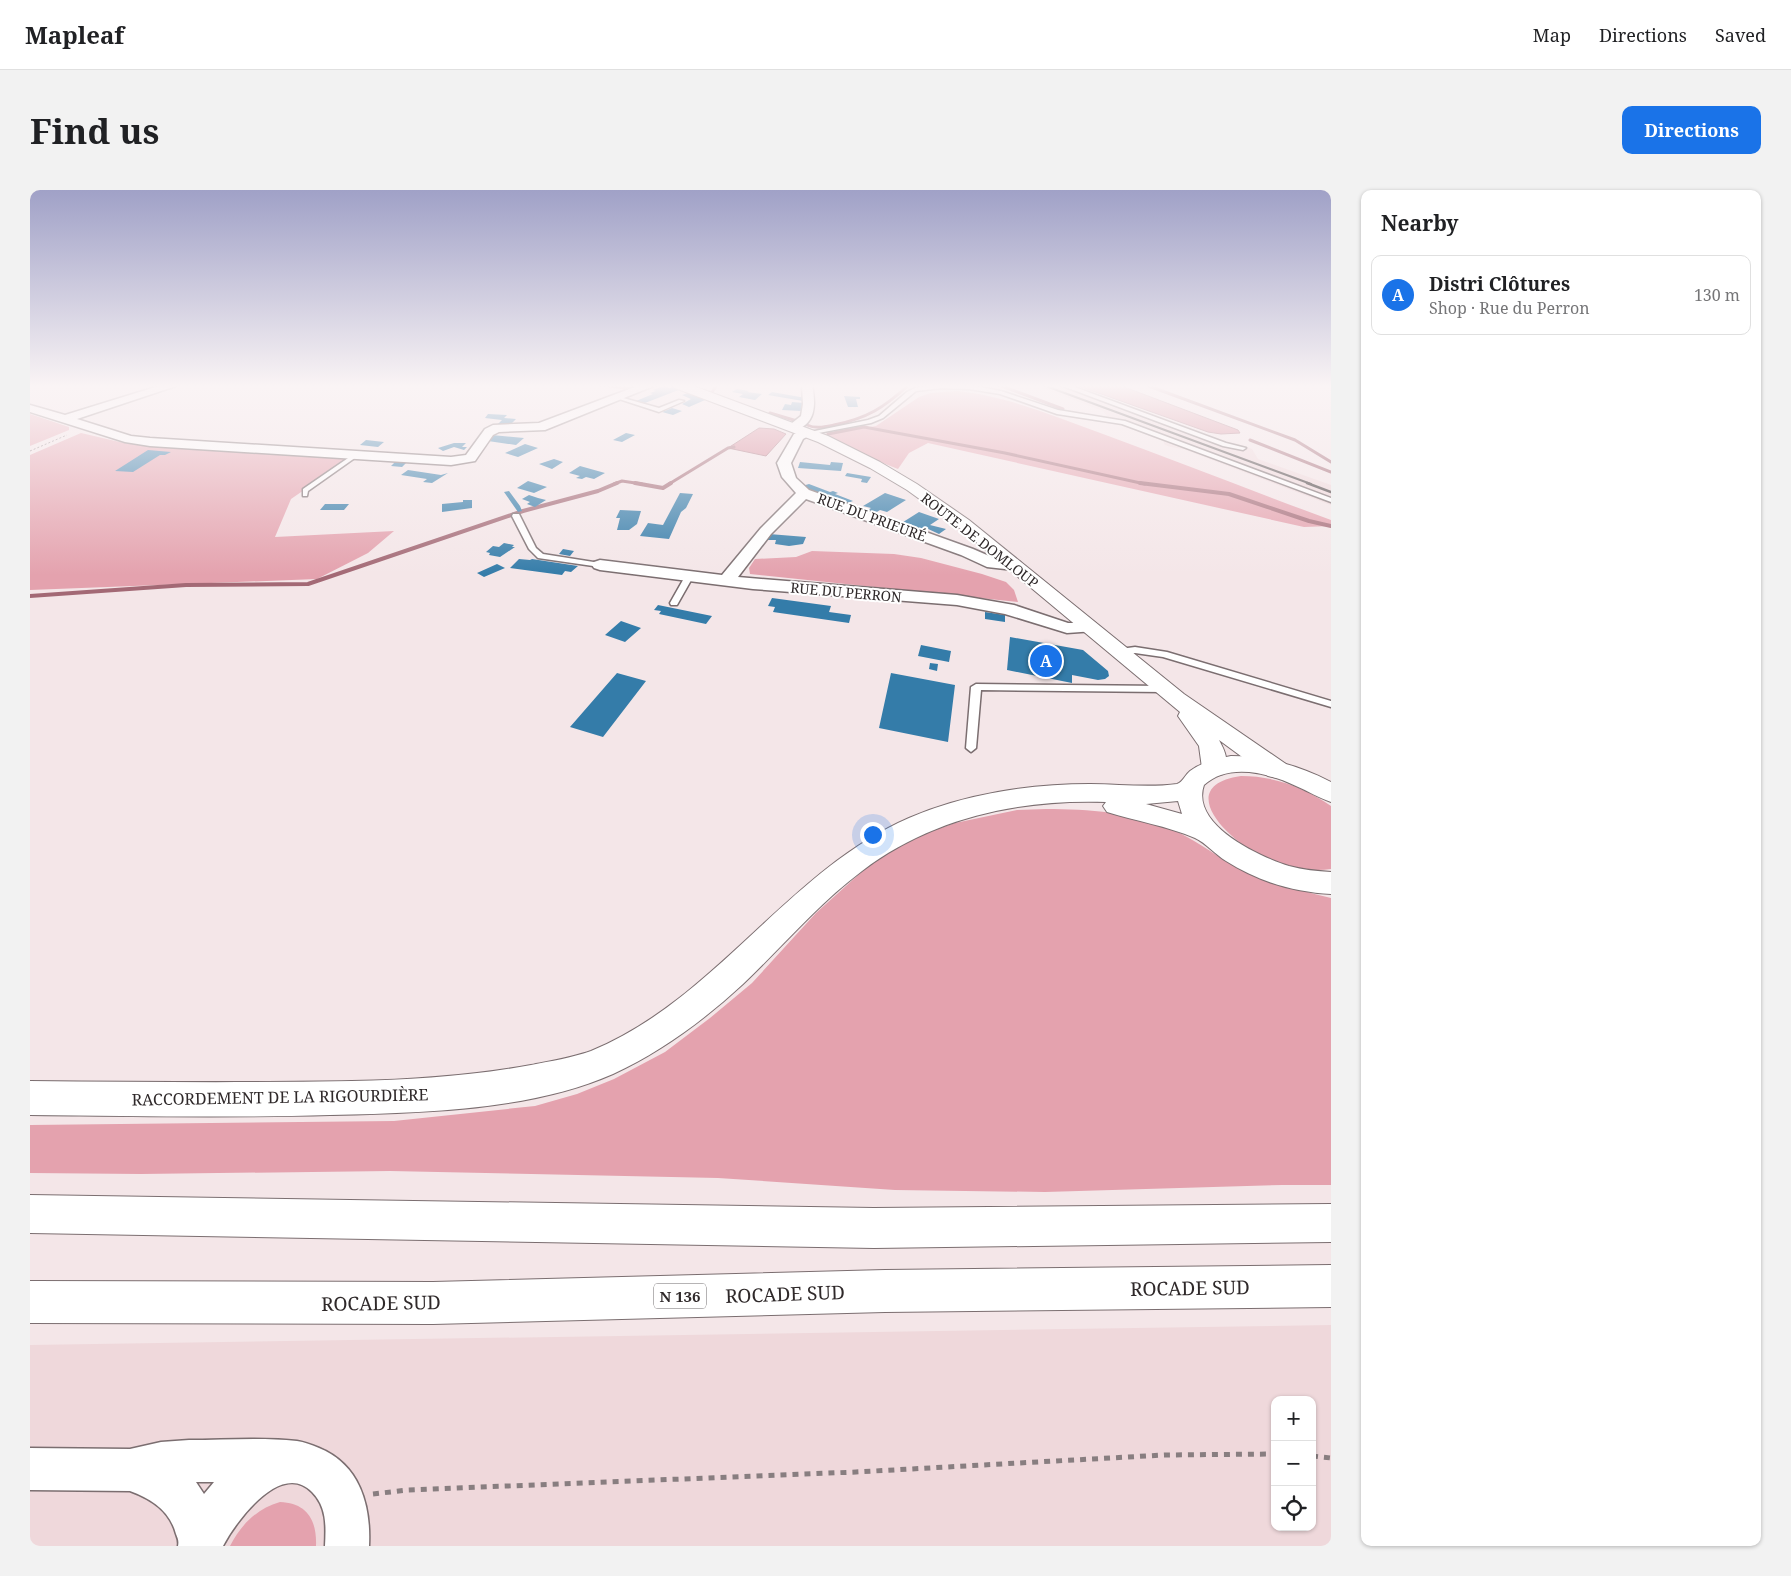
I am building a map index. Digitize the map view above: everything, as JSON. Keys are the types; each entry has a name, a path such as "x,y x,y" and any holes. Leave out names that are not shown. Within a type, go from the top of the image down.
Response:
{"main road":[{"name":"ROUTE DE DOMLOUP","path":"841,448 864,459 912,487 951,514 1170,694 1276,770"},
{"name":"ROUTE DE DOMLOUP","path":"1170,694 1204,736 1214,759 1214,768"},
{"path":"1331,793 1304,779 1276,770 1236,764 1214,768 1198,776 1190,789 1191,805 1195,814 1209,833 1232,852 1261,868 1294,879 1331,883"},
{"name":"RACCORDEMENT DE LA RIGOURDIÈRE","path":"30,1098 222,1100 385,1098 501,1087 573,1073 605,1061 672,1022 732,974 832,881 885,840 919,824 958,811 1003,801 1040,796 1079,793 1163,795 1190,789"},
{"name":"RACCORDEMENT DE LA RIGOURDIÈRE","path":"1040,796 1124,807 1209,833"},
{"path":"30,1214 874,1228 1065,1227 1331,1222"},
{"name":"ROCADE SUD","path":"30,1302 423,1303 885,1291 1331,1286"}],"street":[{"path":"261,448 462,460 474,454 478,448"},
{"name":"RUE DU PRIEURÉ","path":"792,448 784,463 786,476 804,492 967,552 993,564 1014,565"},
{"path":"727,580 766,531 804,492"},
{"name":"RUE DU PERRON","path":"600,565 857,594 957,600 994,606 1067,628 1089,627"},
{"path":"30,1469 130,1470 161,1463 189,1461 284,1464 298,1462 312,1465 323,1471 333,1480 340,1493 346,1527"},
{"path":"200,1544 210,1525 232,1496 258,1474 284,1464"},
{"path":"130,1470 173,1488 188,1507 196,1525 200,1544"}],"lane":[{"path":"1194,448 1331,500"},
{"path":"304,496 305,490 356,455"},
{"path":"516,516 533,548 541,556 600,565"},
{"path":"674,603 690,575"},
{"path":"1120,652 1135,650 1164,654 1331,704"},
{"path":"971,748 976,687 1170,694"}],"path":[{"path":"346,1527 370,1495 408,1490 856,1472 1164,1455 1271,1454"},
{"path":"1316,1456 1331,1458"}],"shaded area":[{"path":"46,448 198,448 349,459 291,499 275,537 394,531 368,553 317,579 30,590 30,455"},
{"path":"729,448 773,448 766,456"},
{"path":"846,448 918,448 909,453 898,469"},
{"path":"952,448 1141,448 1331,520 1331,526 1304,527"},
{"path":"1179,448 1252,449 1258,459 1331,485 1331,505"},
{"path":"812,551 894,554 921,558 1006,582 1014,590 1018,602 750,574 749,568 755,559 796,557"},
{"path":"1241,776 1277,780 1310,793 1331,806 1331,869 1304,869 1268,859 1247,848 1222,826 1213,814 1209,801 1211,790 1221,782"},
{"path":"1046,809 1111,813 1142,819 1158,824 1195,841 1230,863 1254,875 1292,888 1331,898 1331,1185 1045,1192 895,1190 718,1178 390,1171 141,1174 30,1173 30,1125 394,1121 535,1106 577,1094 614,1079 665,1052 710,1018 752,983 816,913 867,867 893,849 920,835 955,823 1017,810"},
{"path":"1331,1325 1331,1546 30,1546 30,1345"},
{"path":"280,1502 289,1503 304,1510 315,1528 316,1546 230,1546 239,1531 250,1519 271,1505"}],"building":[{"path":"438,448 450,448 443,451"},
{"path":"515,448 537,448 518,457 505,453"},
{"path":"148,450 171,452 160,455 133,472 115,471"},
{"path":"554,459 563,462 552,469 539,464"},
{"path":"396,461 407,462 402,467 391,466"},
{"path":"800,462 830,465 831,462 843,463 841,471 798,468"},
{"path":"580,466 605,473 594,479 586,477 582,479 576,478 580,476 569,473"},
{"path":"408,470 441,475 448,473 432,483 423,482 427,479 401,475"},
{"path":"847,473 871,477 867,483 861,482 862,479 845,476"},
{"path":"528,481 547,487 534,493 517,488"},
{"path":"809,484 830,492 833,491 838,493 835,494 853,501 845,504 802,486"},
{"path":"509,491 522,511 518,512 504,492"},
{"path":"680,493 693,494 686,508 681,512 669,539 640,536 648,523 663,525"},
{"path":"885,493 906,500 887,512 880,510 872,515 865,512 871,508 863,506"},
{"path":"529,495 546,500 535,507 527,504 530,502 522,499"},
{"path":"463,500 472,500 472,508 442,512 442,504 463,502"},
{"path":"325,504 349,504 344,510 320,510"},
{"path":"620,510 641,511 637,524 629,530 617,530 620,518 616,518"},
{"path":"919,512 939,519 930,525 946,529 939,534 926,528 920,531 900,524"},
{"path":"769,534 806,537 803,544 789,546 775,544 776,540 766,540"},
{"path":"504,543 514,545 512,547 515,547 500,557 489,555 490,553 486,552 493,546 499,547"},
{"path":"563,549 574,551 570,556 559,554"},
{"path":"519,559 532,559 578,566 571,572 565,571 562,575 510,568"},
{"path":"497,564 505,568 484,577 477,573"},
{"path":"772,598 831,606 829,612 851,615 849,623 773,612 775,607 768,606"},
{"path":"658,605 712,616 706,624 659,614 661,611 654,610"},
{"path":"985,612 1005,615 1005,622 985,619"},
{"path":"621,621 641,628 625,642 605,635"},
{"path":"1010,637 1083,650 1108,671 1109,676 1098,680 1072,675 1072,683 1007,670"},
{"path":"921,645 951,651 949,662 918,656"},
{"path":"930,663 938,664 937,671 929,669"},
{"path":"617,673 646,681 603,737 570,727"},
{"path":"891,673 955,685 948,742 879,728"}],"waterway":[{"path":"669,484 728,448"},
{"path":"979,448 1141,483"},
{"path":"1271,448 1331,472"},
{"path":"1309,448 1331,462"},
{"path":"614,484 622,481 642,484"},
{"path":"30,596 186,585 308,584 523,511 598,491 617,483"},
{"path":"635,483 663,488 671,483"},
{"path":"1141,483 1229,494 1309,521 1331,526"}],"railway":[{"path":"1214,448 1311,484"},
{"path":"1307,483 1331,492"}],"place":[{"name":"Distri Clôtures","path":"1046,661"}]}
